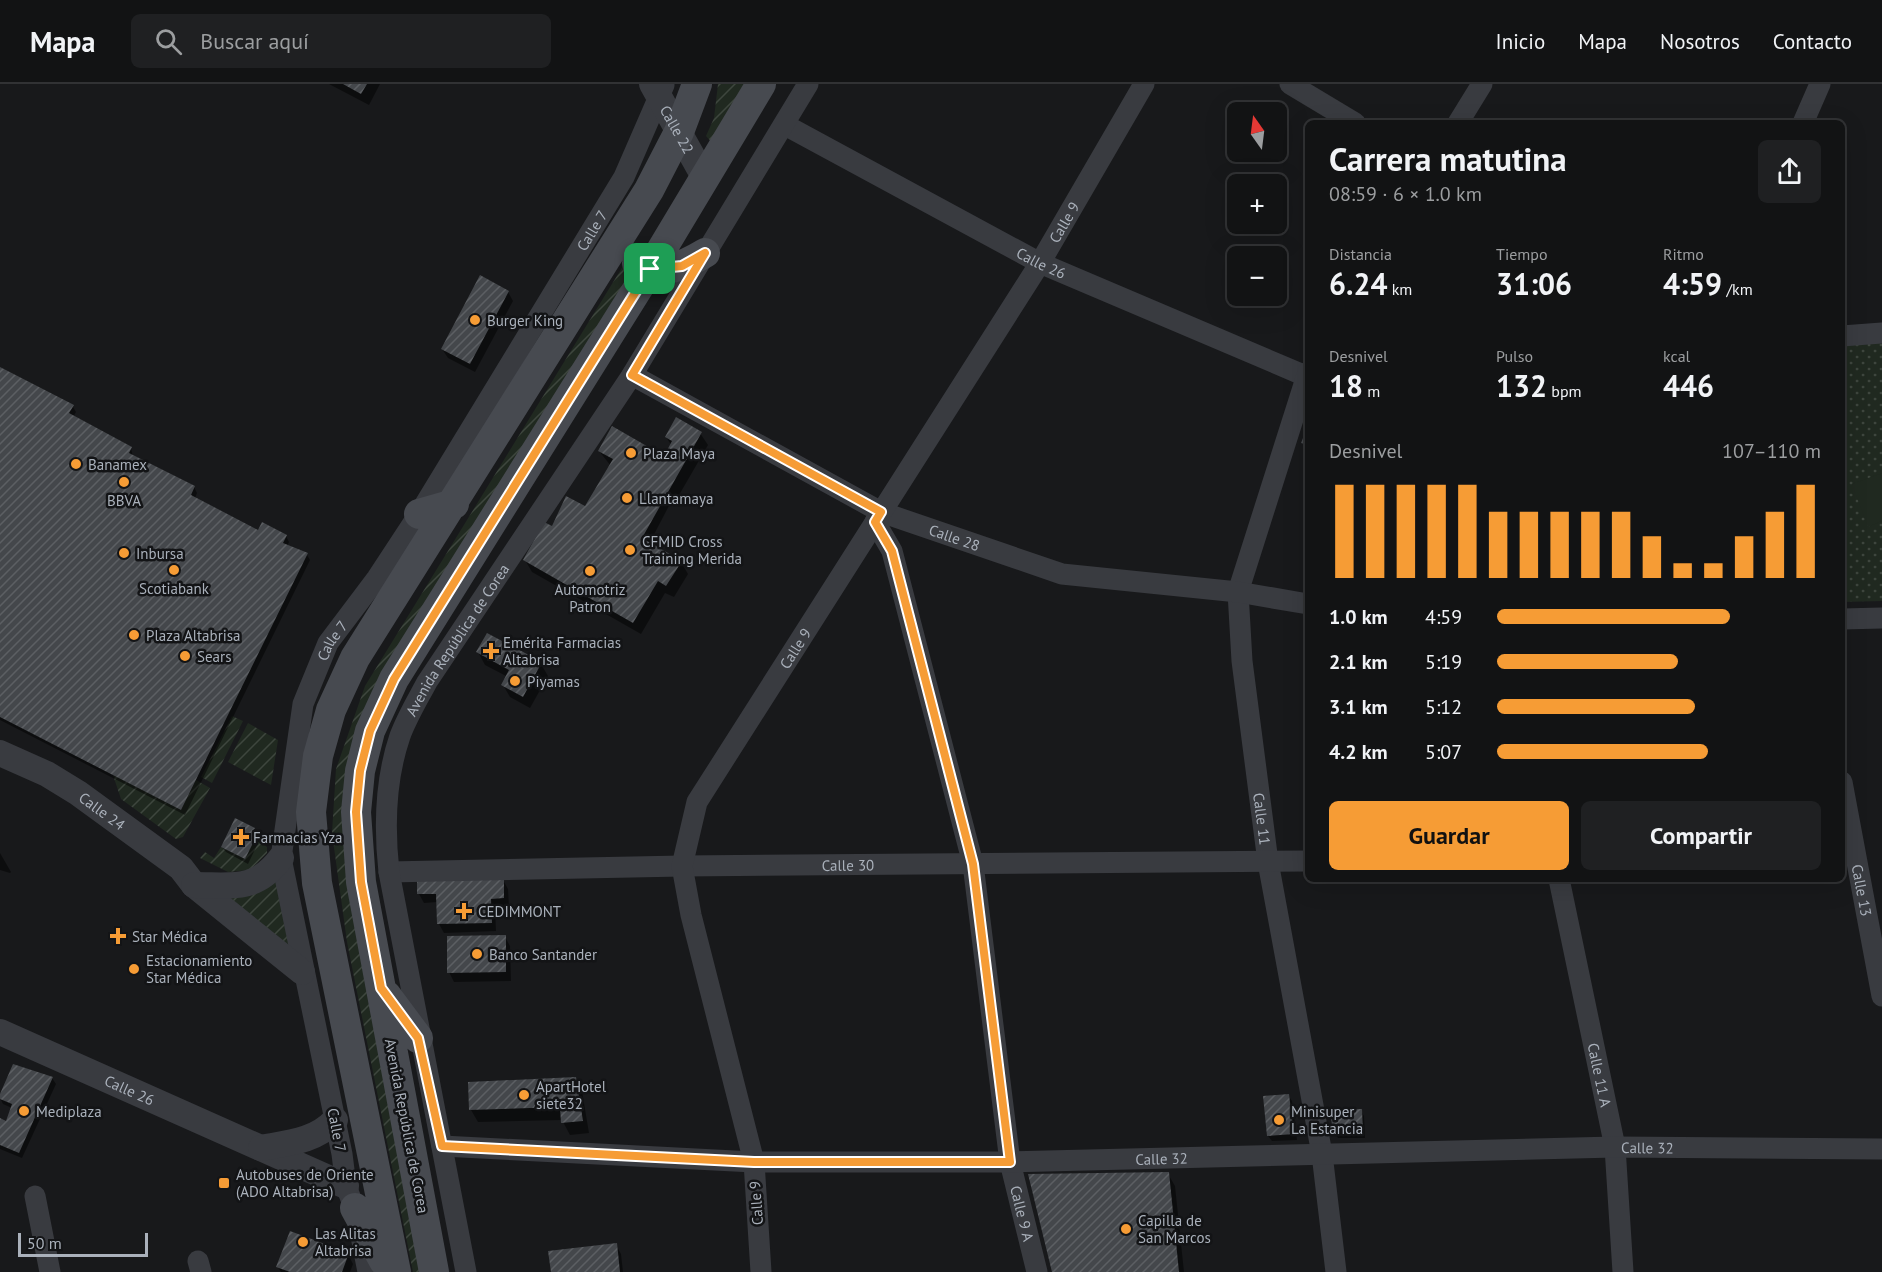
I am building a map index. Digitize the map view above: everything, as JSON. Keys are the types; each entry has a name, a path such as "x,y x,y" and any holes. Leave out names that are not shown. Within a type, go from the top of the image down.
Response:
{"main road":[{"path":"396,1272 317,883 311,812 318,756 336,700 355,658 454,504 649,190 679,132 697,84"},
{"name":"Avenida República de Corea","path":"434,1272 361,882 356,812 360,771 370,731 394,679 650,269 761,84"},
{"path":"614,244 640,265 650,269 682,266 705,253"},
{"path":"419,514 454,504"},
{"path":"381,988 418,1038"},
{"path":"351,1197 390,1272"}],"street":[{"name":"Avenida República de Corea","path":"466,1272 442,1146 418,1038 389,872 385,838 387,793 400,735 427,682 632,375 808,84"},
{"name":"Calle 9","path":"761,1272 754,1162 691,915 682,866 697,802 1040,263 1144,84"},
{"path":"1290,84 1350,120"},
{"path":"1460,120 1482,84"},
{"path":"1804,120 1820,84"},
{"name":"Calle 22","path":"658,88 704,177"},
{"name":"Calle 7","path":"368,1272 302,972 280,858 303,704 328,643 377,578 419,514 624,177 658,88"},
{"name":"Calle 26","path":"785,125 1040,263 1305,374"},
{"path":"1845,336 1882,333"},
{"name":"Calle 28","path":"632,375 878,517 1062,574 1238,592 1305,603"},
{"name":"Calle 11","path":"1305,381 1238,592 1242,661 1268,862 1322,1154 1336,1272"},
{"name":"Calle 9 A","path":"878,517 892,551 973,864 1010,1162 1037,1272"},
{"path":"1845,619 1882,618"},
{"name":"Calle 24","path":"0,753 46,774 78,793 181,868 194,885 302,972"},
{"name":"Calle 13","path":"1845,815 1849,859 1882,996"},
{"path":"194,885 242,885 254,882 268,875 280,858"},
{"name":"Calle 30","path":"389,872 682,866 1305,861"},
{"name":"Calle 11 A","path":"1560,882 1615,1147 1623,1272"},
{"name":"Calle 26","path":"0,1032 261,1148 351,1197"},
{"path":"261,1148 318,1135 335,1120"},
{"name":"Calle 32","path":"442,1146 754,1162 1010,1162 1615,1147 1882,1149"},
{"path":"35,1196 50,1272"}],"shaded area":[{"path":"718,84 753,84 715,146 706,136 714,118"},
{"path":"623,266 636,275 379,690 348,810 425,1272 413,1272 347,942 332,833 336,769 365,686"},
{"path":"1882,342 1882,601 1845,602 1845,345"},
{"path":"1882,473 1882,521 1868,527 1852,484"},
{"path":"232,716 243,721 212,783 201,777"},
{"path":"248,723 278,740 271,785 228,762"},
{"path":"113,775 181,810 196,780 210,788 183,837 176,839 121,799"},
{"path":"255,839 267,847 267,853 250,870 228,872 200,858 205,852 214,858 221,847 245,858"},
{"path":"279,880 294,949 222,898 250,895"}],"building":[{"path":"343,84 367,84 361,94"},
{"name":"Burger King","path":"480,275 509,291 470,364 441,349"},
{"name":"Plaza Altabrisa","path":"0,367 74,405 69,413 132,447 129,453 195,486 191,495 258,530 262,522 287,535 283,543 308,553 181,810 0,717"},
{"path":"676,417 702,432 642,538 682,561 666,586 658,581 633,623 523,560 544,522 552,526 566,496 585,506 613,459 598,451 612,426 664,456 672,441 665,437"},
{"path":"487,633 542,662 523,697 501,685 509,670 476,652"},
{"name":"Farmacias Yza","path":"235,818 255,828 252,832 257,835 245,859 221,847"},
{"name":"CEDIMMONT","path":"504,878 504,898 491,899 492,923 437,924 436,894 417,894 417,881"},
{"name":"Banco Santander","path":"506,935 506,972 447,973 447,936"},
{"name":"Mediplaza","path":"13,1064 53,1077 19,1153 0,1145 0,1118 6,1121 12,1104 0,1099 0,1094"},
{"name":"ApartHotel siete32","path":"576,1077 583,1121 561,1123 560,1107 469,1110 468,1082"},
{"name":"Minisuper La Estancia","path":"1289,1094 1294,1134 1267,1136 1263,1096"},
{"path":"1362,1109 1363,1132 1333,1133 1330,1110"},
{"path":"1169,1172 1179,1272 1052,1272 1028,1174"},
{"name":"Las Alitas Altabrisa","path":"290,1231 349,1253 342,1272 290,1272 276,1267"},
{"path":"617,1243 620,1272 551,1272 548,1251"}],"place":[{"name":"Burger King","path":"475,320"},
{"name":"Plaza Maya","path":"631,453"},
{"name":"Banamex","path":"76,464"},
{"name":"BBVA","path":"124,482"},
{"name":"Llantamaya","path":"627,498"},
{"name":"CFMID Cross Training Merida","path":"630,550"},
{"name":"Inbursa","path":"124,553"},
{"name":"Scotiabank","path":"174,570"},
{"name":"Automotriz Patron","path":"590,571"},
{"name":"Plaza Altabrisa","path":"134,635"},
{"name":"Emérita Farmacias Altabrisa","path":"491,651"},
{"name":"Sears","path":"185,656"},
{"name":"Piyamas","path":"515,681"},
{"name":"Farmacias Yza","path":"241,837"},
{"name":"CEDIMMONT","path":"464,911"},
{"name":"Star Médica","path":"118,936"},
{"name":"Banco Santander","path":"477,954"},
{"name":"Estacionamiento Star Médica","path":"134,969"},
{"name":"ApartHotel siete32","path":"524,1095"},
{"name":"Mediplaza","path":"24,1111"},
{"name":"Minisuper La Estancia","path":"1279,1120"},
{"name":"Autobuses de Oriente (ADO Altabrisa)","path":"224,1183"},
{"name":"Capilla de San Marcos","path":"1126,1229"},
{"name":"Las Alitas Altabrisa","path":"303,1242"}],"route":[{"path":"705,253 632,375 881,512 875,522 892,551 973,864 1010,1162 754,1162 442,1146 418,1038 381,988 361,882 356,812 360,771 370,731 394,679 650,269 682,266 705,253"}]}
